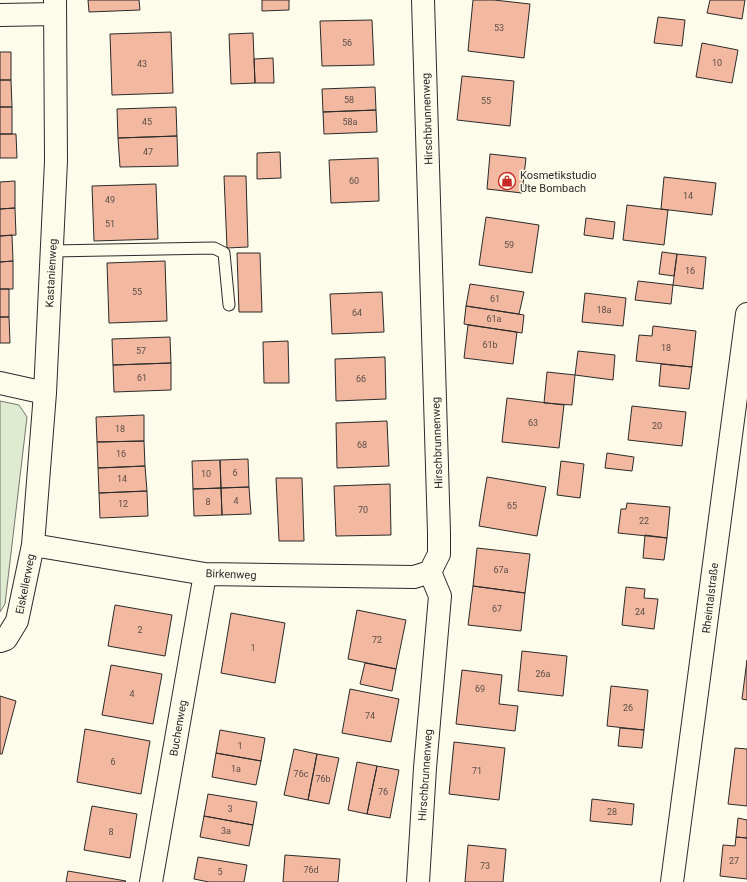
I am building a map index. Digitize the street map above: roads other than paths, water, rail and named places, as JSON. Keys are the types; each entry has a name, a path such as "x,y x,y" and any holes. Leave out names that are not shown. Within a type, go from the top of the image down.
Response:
{"street":[{"name":"Hirschbrunnenweg","path":"418,882 424,768 440,596 430,572 438,554 439,533 423,0"},
{"path":"0,15 55,7"},
{"name":"Kastanienweg","path":"32,544 45,393 56,161 55,7"},
{"name":"Rheintalstraße","path":"672,882 747,314"},
{"path":"0,383 45,393"},
{"name":"Birkenweg","path":"32,544 205,574 414,577 430,572"},
{"name":"Eiskellerweg","path":"0,641 6,639 17,621 32,544"},
{"name":"Buchenweg","path":"151,882 205,574"}],"lane":[{"path":"52,251 214,248 224,254 229,305"}],"place":[{"name":"Kosmetikstudio Ute Bombach","path":"507,181"}]}
